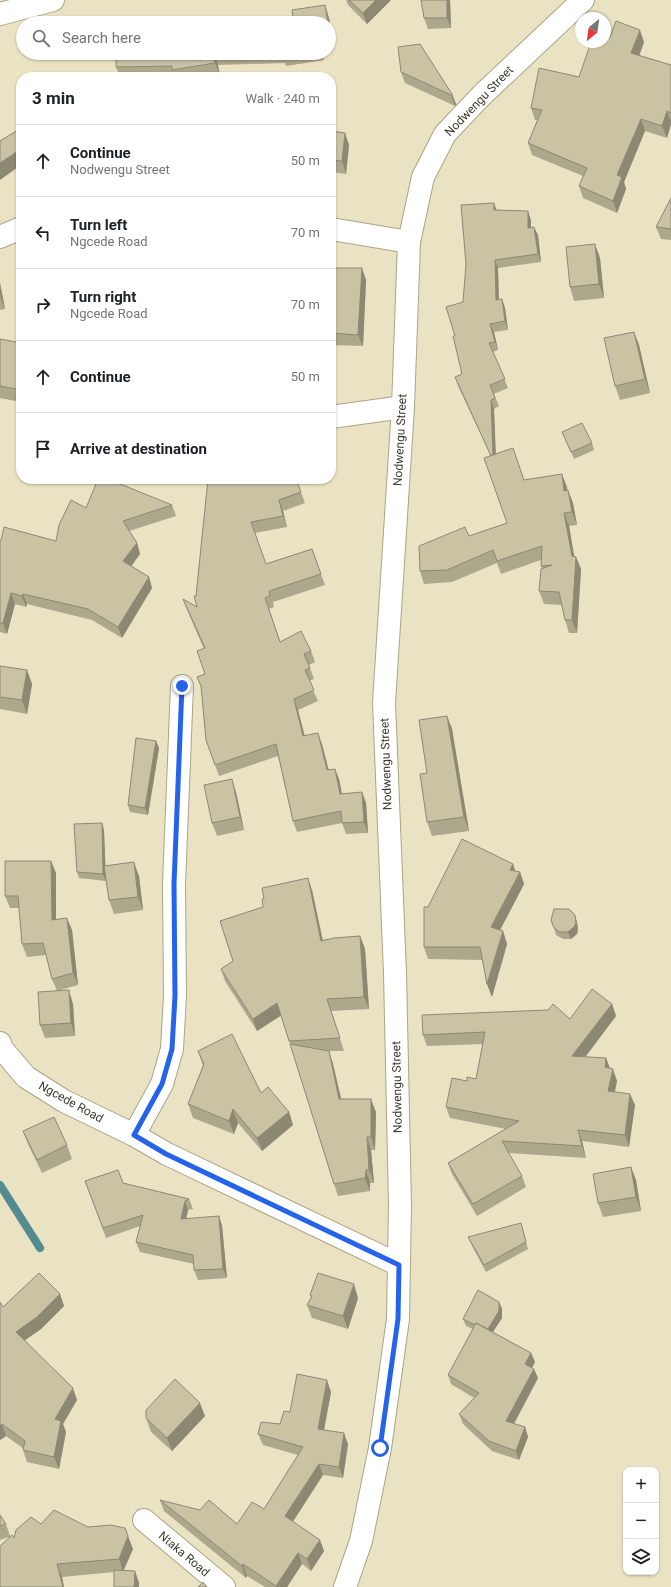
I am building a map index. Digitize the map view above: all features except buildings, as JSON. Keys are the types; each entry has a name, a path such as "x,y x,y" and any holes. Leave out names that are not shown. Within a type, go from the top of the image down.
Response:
{"street":[{"path":"0,14 53,0"},
{"name":"Nodwengu Street","path":"345,1587 361,1541 380,1448 398,1319 400,1205 395,973 384,703 403,407 409,242 423,177 445,134 482,95 583,0"},
{"path":"0,237 16,230"},
{"path":"336,230 409,242"},
{"path":"336,416 403,407"},
{"path":"134,1135 162,1084 172,1049 175,996 174,884 182,686"},
{"name":"Ngcede Road","path":"0,1043 2,1049 26,1077 64,1101 134,1135 166,1154 399,1265"},
{"name":"Ntaka Road","path":"144,1520 224,1587"}],"waterway":[{"path":"0,1185 40,1248"}],"route":[{"path":"182,686 174,884 175,996 172,1049 162,1084 134,1135 166,1154 399,1265 398,1319 380,1448"}]}
